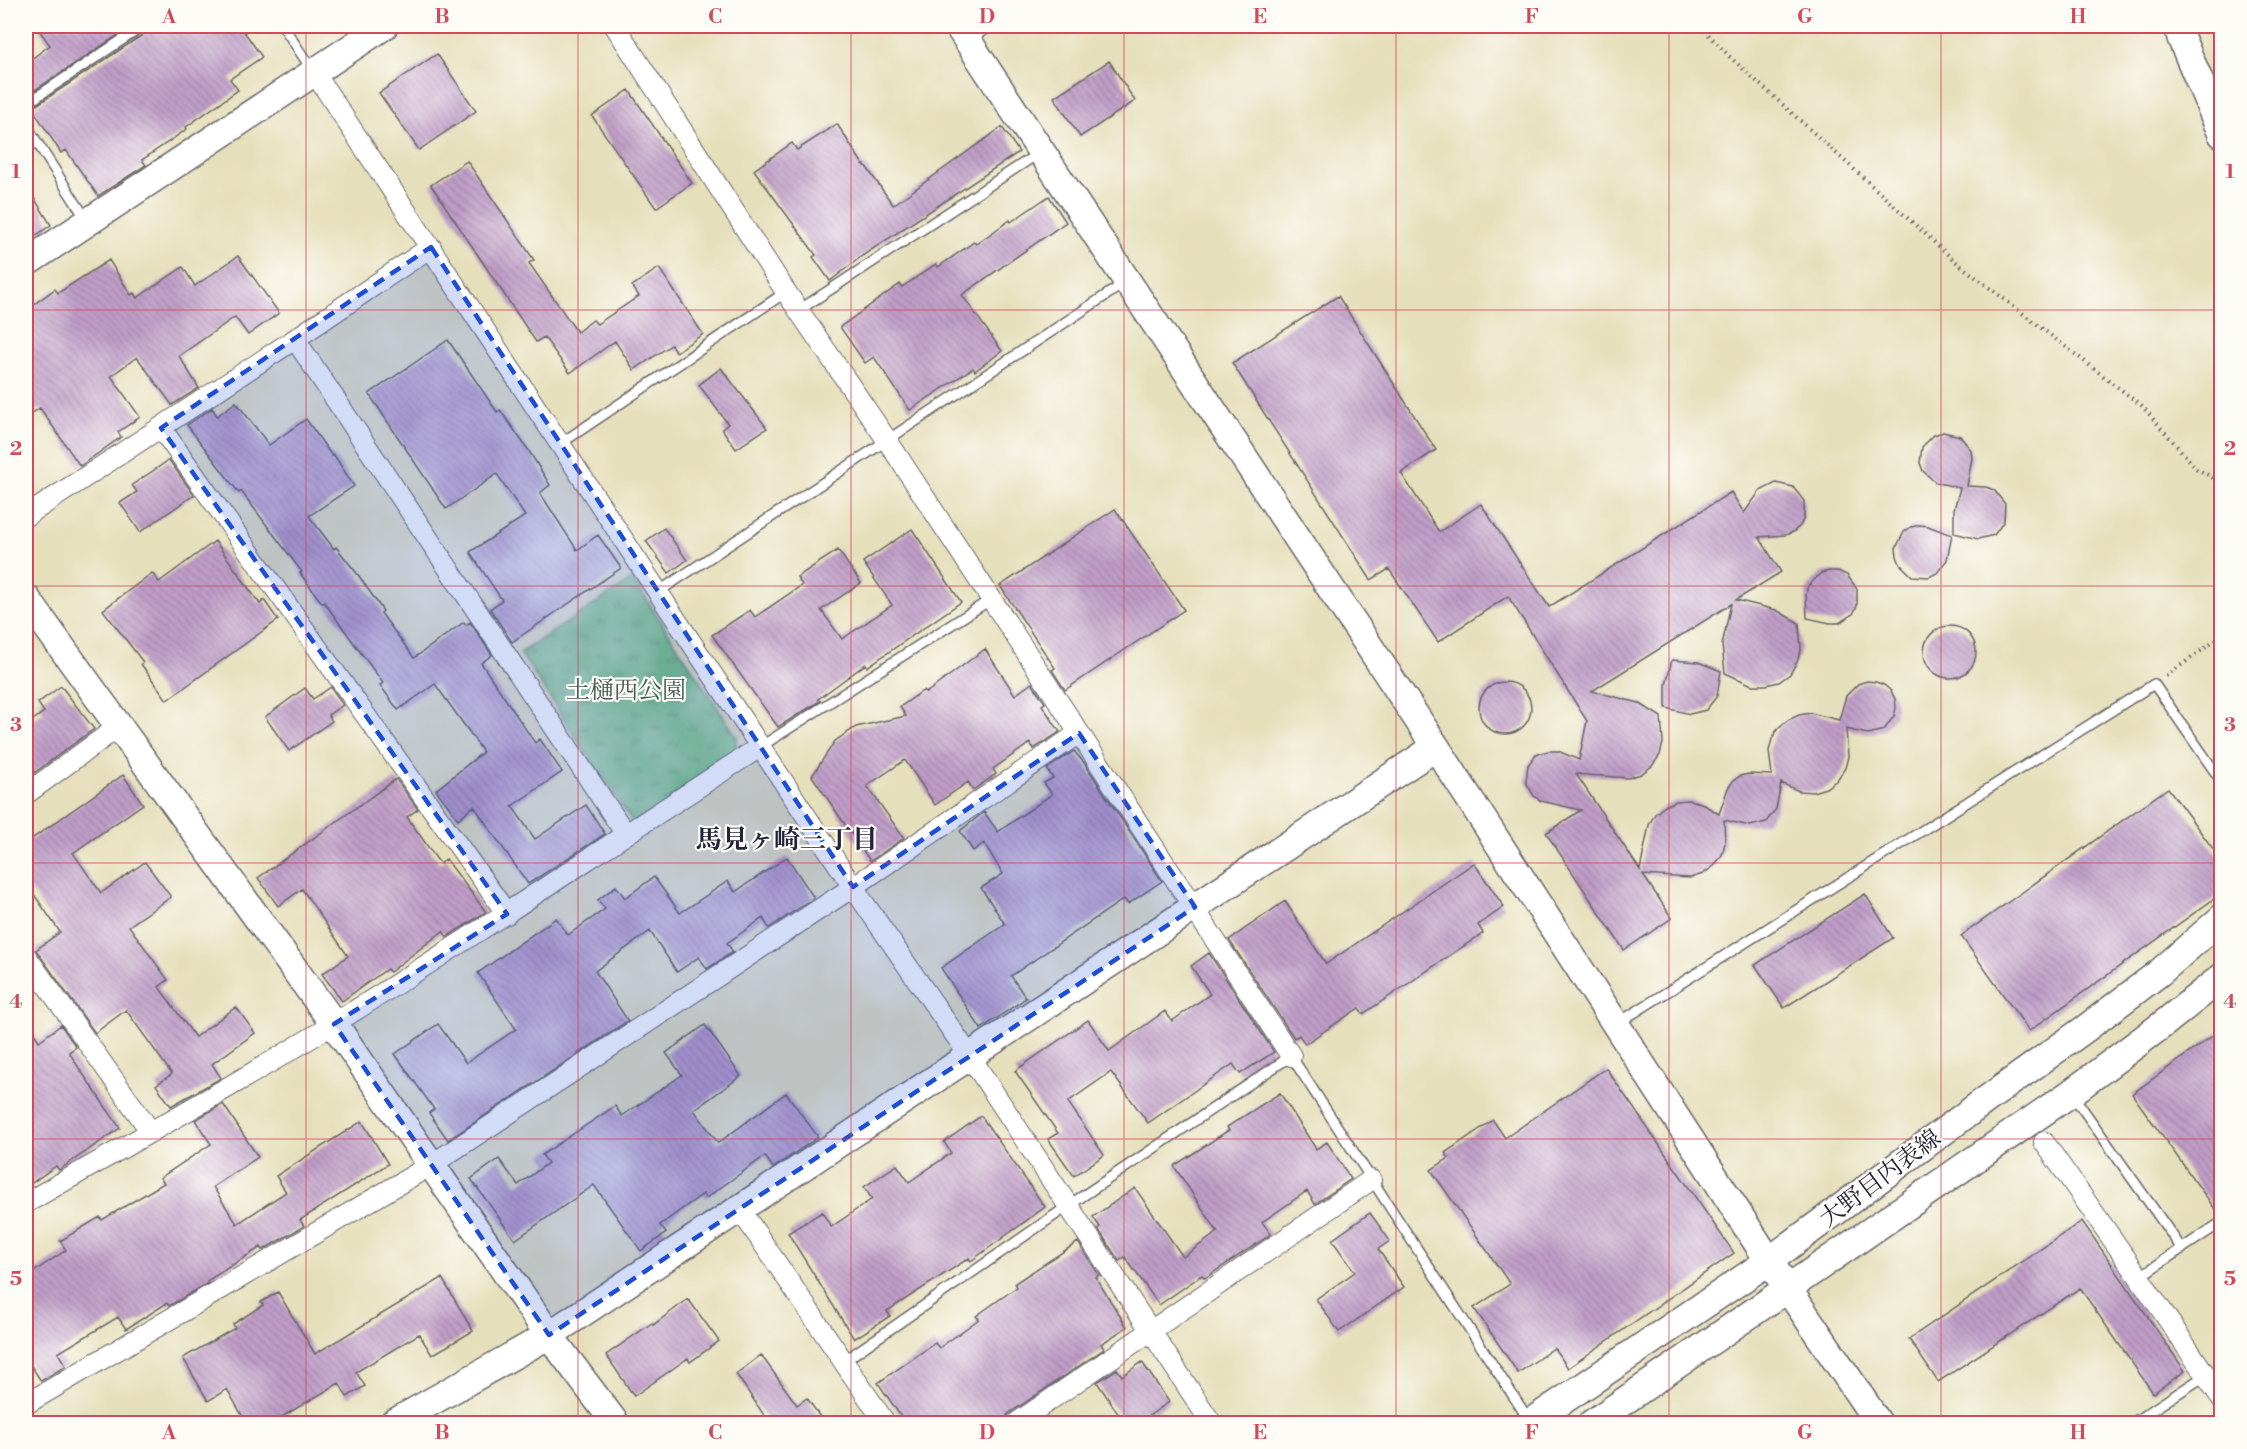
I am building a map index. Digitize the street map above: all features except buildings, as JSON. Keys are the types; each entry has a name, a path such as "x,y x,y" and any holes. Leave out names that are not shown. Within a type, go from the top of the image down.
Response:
{"street":[{"path":"26,263 384,26"},
{"path":"615,26 786,292 887,440 1291,1056"},
{"path":"2178,26 2222,134"},
{"path":"963,33 1436,747 1769,1261 1879,1424"},
{"path":"314,72 760,747 969,1055 1212,1424"},
{"path":"26,516 431,247"},
{"path":"295,339 625,834"},
{"path":"161,428 507,914"},
{"path":"26,598 334,1024 549,1335 616,1424"},
{"path":"26,794 118,727"},
{"path":"26,1404 431,1166 853,887 1079,733"},
{"path":"26,1203 334,1024 507,914 760,747"},
{"path":"392,1424 549,1335 1436,747"},
{"name":"大野目内表線","path":"1529,1423 1769,1261 2159,973 2222,918"},
{"path":"26,956 151,1132"},
{"name":"大野目内表線","path":"1591,1424 2071,1093 2222,977"},
{"path":"2044,1142 2222,1400"},
{"path":"1015,1424 1371,1180"},
{"path":"739,1208 886,1424"}],"lane":[{"path":"26,105 143,26"},
{"path":"283,26 314,72"},
{"path":"963,33 991,26"},
{"path":"26,125 87,221"},
{"path":"799,310 1041,151"},
{"path":"658,592 1128,281"},
{"path":"560,444 786,292"},
{"path":"760,747 990,600"},
{"path":"1616,1024 2154,684 2222,782"},
{"path":"844,1361 1291,1056 1529,1423"},
{"path":"2071,1093 2182,1249"},
{"path":"2139,1277 2222,1222"},
{"path":"2132,1424 2206,1375"}],"path":[{"path":"1700,26 1730,57 1955,261 2142,406 2197,469 2222,483"},
{"path":"2154,684 2222,636"}],"highlighted area":[{"path":"431,247 853,887 1079,733 1195,907 549,1335 334,1024 507,914 161,428"}],"green space":[{"name":"土樋西公園","path":"633,579 737,737 734,756 633,823 520,653"}],"district":[{"name":"馬見ヶ崎三丁目","path":"787,839"}]}
